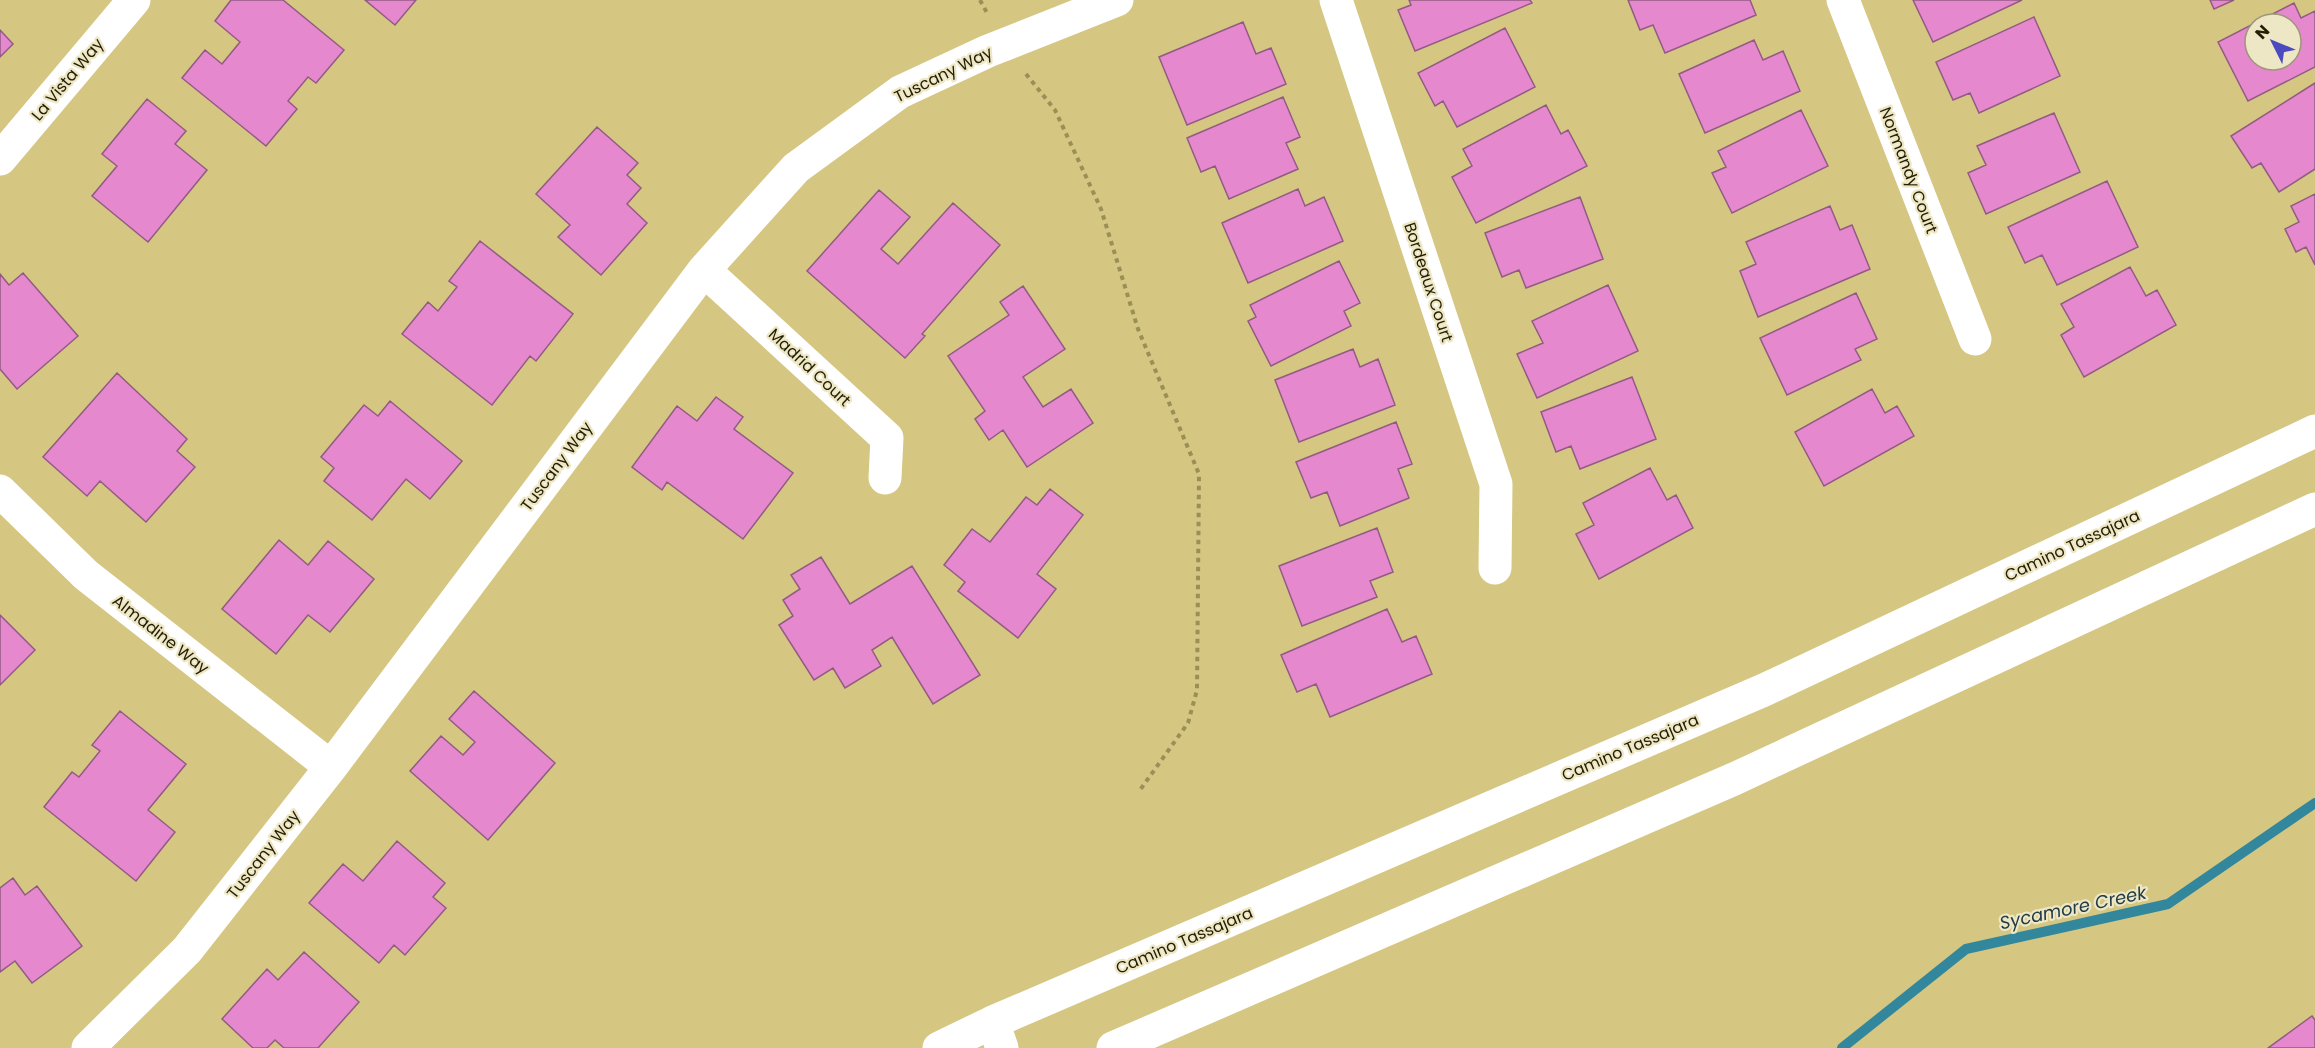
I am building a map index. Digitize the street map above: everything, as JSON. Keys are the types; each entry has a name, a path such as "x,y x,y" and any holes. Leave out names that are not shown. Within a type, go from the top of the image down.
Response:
{"street":[{"name":"La Vista Way","path":"0,159 134,0"},
{"name":"Tuscany Way","path":"88,1048 187,950 331,767 704,270 796,168 900,92 1003,45 1117,0"},
{"name":"Bordeaux Court","path":"1336,0 1496,484 1495,568"},
{"name":"Normandy Court","path":"1844,0 1975,339"},
{"name":"Madrid Court","path":"704,270 887,438 885,478"},
{"name":"Camino Tassajara","path":"939,1048 998,1035 1764,690 2315,431"},
{"name":"Almadine Way","path":"0,491 86,575 331,767"},
{"path":"1113,1048 1734,779 2315,509"}],"path":[{"path":"1003,45 1055,110 1101,209 1138,329 1199,474 1197,690 1188,723 1140,790"}],"building":[{"path":"231,0 283,0 344,50 316,83 308,77 288,101 297,109 266,146 182,78 205,50 222,64 240,42 215,21"},
{"path":"365,0 416,0 395,25"},
{"path":"1409,0 1530,0 1532,3 1415,51 1398,10 1411,5"},
{"path":"1628,0 1750,0 1756,15 1665,53 1653,25 1640,30"},
{"path":"1913,0 2022,0 1933,42"},
{"path":"2210,0 2234,0 2214,9"},
{"path":"2294,3 2298,12 2276,12"},
{"path":"2315,11 2315,67 2248,101 2218,42 2243,29 2243,72 2303,72 2303,17"},
{"path":"2034,17 2060,76 1979,113 1970,93 1953,100 1936,62"},
{"path":"1243,22 1256,54 1271,48 1286,84 1187,125 1159,57"},
{"path":"1505,28 1535,87 1457,127 1443,101 1435,106 1418,73"},
{"path":"0,30 13,44 0,57"},
{"path":"1754,40 1763,60 1783,51 1800,91 1705,133 1679,74"},
{"path":"2315,83 2315,169 2279,192 2261,163 2252,168 2231,136"},
{"path":"1283,97 1300,137 1286,143 1298,169 1229,199 1215,166 1201,172 1187,138"},
{"path":"147,99 186,131 175,144 207,170 148,242 92,196 117,166 102,154"},
{"path":"1546,105 1561,134 1568,130 1587,166 1476,223 1452,177 1472,166 1463,149"},
{"path":"1801,110 1828,166 1732,213 1712,173 1726,167 1718,151"},
{"path":"2054,113 2080,172 1986,214 1968,173 1986,165 1977,146"},
{"path":"597,127 638,163 627,175 641,188 627,204 647,223 601,275 558,237 570,225 536,194"},
{"path":"2107,181 2138,247 2057,285 2042,255 2025,263 2008,227"},
{"path":"1298,189 1305,206 1324,197 1343,241 1248,283 1222,223"},
{"path":"879,190 910,217 881,249 898,264 953,203 1000,245 922,334 925,336 905,358 807,271"},
{"path":"2315,194 2315,265 2306,247 2296,252 2285,229 2299,222 2291,206"},
{"path":"1580,197 1603,259 1526,288 1519,270 1502,277 1485,233"},
{"path":"1830,206 1840,230 1852,225 1870,269 1758,317 1740,271 1756,264 1746,242"},
{"path":"480,241 573,314 536,361 530,356 492,405 402,334 428,302 438,311 457,287 449,281"},
{"path":"1339,261 1360,303 1344,311 1351,326 1271,366 1248,321 1256,317 1250,305"},
{"path":"2130,267 2146,296 2157,290 2176,325 2084,377 2061,335 2074,327 2061,304"},
{"path":"23,273 78,336 17,389 0,369 0,274 9,285"},
{"path":"1608,285 1638,351 1537,398 1517,354 1543,343 1532,321"},
{"path":"1023,286 1065,349 1023,377 1043,407 1071,389 1093,423 1027,467 1003,430 989,440 975,419 985,411 948,356 1009,315 1000,302"},
{"path":"1856,293 1877,339 1855,349 1861,360 1787,395 1760,338"},
{"path":"1353,349 1360,367 1378,359 1395,405 1299,442 1275,380"},
{"path":"117,373 187,439 177,451 195,467 146,522 100,481 87,496 43,457"},
{"path":"1632,377 1656,439 1580,469 1571,446 1556,452 1541,412"},
{"path":"1872,389 1885,413 1897,406 1914,436 1824,486 1795,432"},
{"path":"716,397 743,417 734,429 793,473 743,539 667,482 662,490 632,467 677,406 697,421"},
{"path":"390,401 462,461 430,499 406,479 372,520 324,481 334,468 321,457 364,405 378,416"},
{"path":"1396,422 1412,464 1398,469 1409,498 1340,526 1327,492 1311,498 1296,462"},
{"path":"1650,468 1667,500 1676,495 1693,528 1599,579 1576,534 1594,525 1583,503"},
{"path":"1050,489 1083,515 1037,574 1056,589 1018,638 958,591 965,582 944,565 972,529 990,542 1026,497 1037,505"},
{"path":"1377,528 1393,572 1370,581 1377,597 1302,626 1279,566"},
{"path":"279,540 308,565 328,541 374,579 330,632 308,615 276,654 222,609"},
{"path":"821,557 850,604 912,566 980,675 933,704 892,637 872,650 881,666 845,688 833,668 814,680 779,625 793,616 783,600 800,589 791,575"},
{"path":"1387,609 1402,642 1416,636 1432,674 1330,717 1316,684 1297,692 1281,655"},
{"path":"0,615 35,650 0,685"},
{"path":"474,691 555,763 488,840 410,771 441,736 463,755 475,742 449,719"},
{"path":"120,711 186,764 148,810 175,832 136,881 44,807 72,772 79,777 100,751 92,745"},
{"path":"397,841 445,883 433,897 446,908 405,955 394,945 379,963 309,903 343,864 363,881"},
{"path":"13,878 25,895 37,886 82,946 32,983 15,961 0,972 0,888"},
{"path":"304,952 359,1002 318,1048 284,1048 275,1040 267,1048 253,1048 222,1019 267,969 278,980"},
{"path":"2312,1016 2315,1020 2315,1048 2268,1048"}],"waterway":[{"name":"Sycamore Creek","path":"1842,1048 1966,949 2168,904 2315,803"}]}
